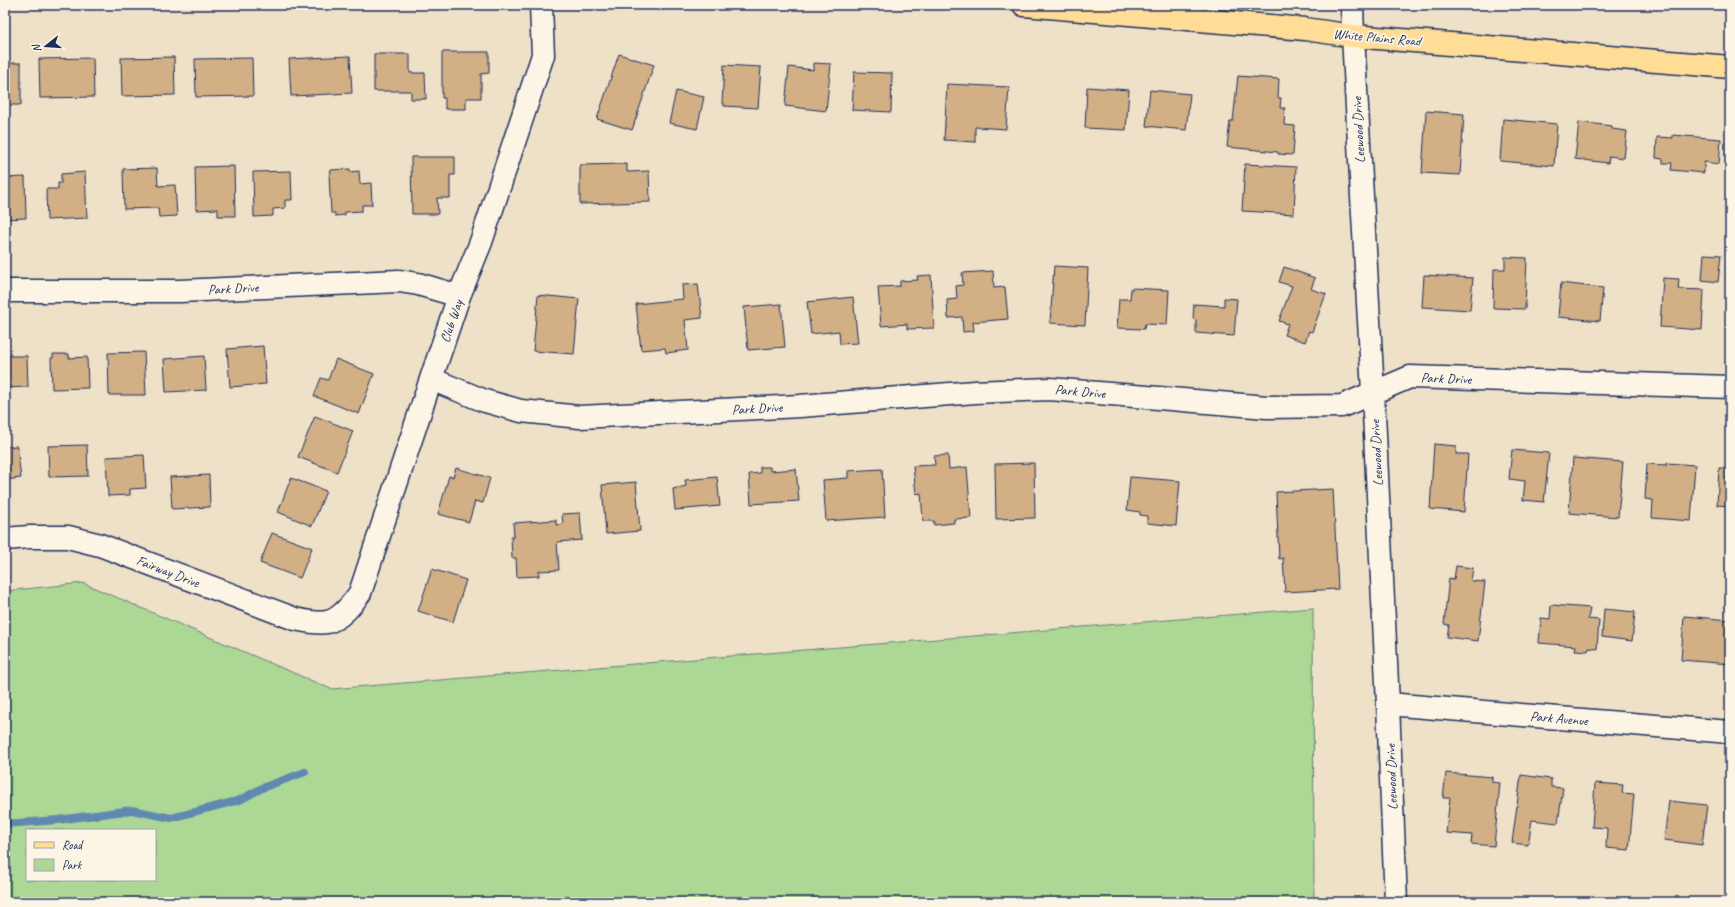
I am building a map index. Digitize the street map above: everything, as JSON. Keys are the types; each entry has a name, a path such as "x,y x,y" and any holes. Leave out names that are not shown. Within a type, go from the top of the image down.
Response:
{"main road":[{"name":"White Plains Road","path":"1024,5 1305,29 1353,36 1730,67"}],"street":[{"name":"Club Way","path":"327,622 351,605 360,593 459,296 481,242 543,55 541,5"},
{"name":"Leewood Drive","path":"1352,5 1373,392 1396,902"},
{"name":"Park Drive","path":"5,291 180,291 399,281 418,284 459,296"},
{"name":"Park Drive","path":"431,379 484,401 521,411 580,417 792,406 975,392 1050,388 1267,407 1342,406 1410,377 1730,387"},
{"name":"Fairway Drive","path":"5,539 68,537 100,545 295,619 327,622"},
{"name":"Park Avenue","path":"1388,704 1730,732"}],"green space":[{"path":"83,583 331,689 1313,608 1314,902 5,902 5,591"}],"building":[{"path":"442,52 489,52 489,73 481,74 481,98 466,98 466,109 445,109 445,98 442,98"},
{"path":"374,54 410,54 410,73 425,73 426,99 411,99 411,91 374,91"},
{"path":"619,54 654,65 632,130 597,119"},
{"path":"350,56 352,93 291,96 289,59"},
{"path":"174,57 175,95 122,96 121,58"},
{"path":"93,58 94,97 40,98 39,59"},
{"path":"252,58 253,96 196,97 195,59"},
{"path":"5,63 21,63 21,105 5,105"},
{"path":"813,63 831,64 826,111 785,106 789,67 813,70"},
{"path":"724,65 761,67 758,108 724,106 724,103 722,103"},
{"path":"854,72 892,73 891,112 852,110"},
{"path":"1238,76 1279,79 1278,98 1281,98 1280,108 1285,108 1284,125 1295,126 1293,155 1227,147 1230,121 1233,121"},
{"path":"947,84 1009,87 1006,129 975,127 975,142 944,140"},
{"path":"1087,87 1129,90 1126,130 1085,128"},
{"path":"1150,90 1190,94 1186,130 1146,126"},
{"path":"676,91 704,97 697,129 669,123"},
{"path":"1426,111 1464,114 1460,175 1422,173"},
{"path":"1503,119 1557,124 1554,166 1500,161"},
{"path":"1579,122 1612,126 1612,129 1627,131 1624,158 1609,156 1608,163 1575,159"},
{"path":"1673,135 1721,139 1719,164 1704,162 1704,173 1671,170 1672,163 1663,163 1663,159 1656,158 1657,137 1673,138"},
{"path":"411,157 455,157 455,175 450,175 450,198 437,198 438,214 412,214"},
{"path":"627,164 627,172 649,171 650,202 580,204 580,165"},
{"path":"1245,164 1296,167 1294,214 1242,211"},
{"path":"234,166 235,216 218,216 218,209 196,210 195,167"},
{"path":"157,168 158,186 175,185 177,216 159,217 158,208 124,209 123,169"},
{"path":"350,169 350,172 359,171 360,184 371,183 372,205 362,205 362,211 345,212 345,215 335,216 335,213 331,213 330,170"},
{"path":"291,171 292,200 285,200 285,208 273,209 273,216 254,217 253,172"},
{"path":"85,172 87,218 47,220 46,189 58,189 58,183 61,183 61,174"},
{"path":"25,177 26,218 5,219 5,178"},
{"path":"1704,254 1721,255 1718,282 1702,280"},
{"path":"1505,257 1527,258 1525,309 1493,308 1494,269 1505,269"},
{"path":"1054,266 1088,268 1085,325 1050,323"},
{"path":"1284,267 1315,278 1311,289 1326,294 1312,332 1309,331 1305,342 1284,335 1288,324 1279,321 1292,286 1279,282"},
{"path":"993,271 994,288 1005,287 1008,319 973,322 974,331 963,332 962,317 948,318 947,300 957,299 956,286 963,285 962,273"},
{"path":"931,275 934,328 907,329 907,324 881,326 878,287 900,286 900,281 918,280 917,276"},
{"path":"1424,275 1473,278 1470,310 1422,307"},
{"path":"1663,278 1679,279 1678,289 1704,290 1702,330 1660,327"},
{"path":"1561,283 1603,288 1600,321 1558,317"},
{"path":"698,284 702,318 685,320 688,350 666,353 665,348 641,350 636,304 683,299 682,285"},
{"path":"1131,288 1169,290 1167,325 1145,324 1144,329 1117,328 1119,299 1130,299"},
{"path":"538,295 579,299 574,354 533,351"},
{"path":"853,297 858,343 840,344 839,331 811,334 807,302"},
{"path":"1224,298 1237,299 1234,336 1196,333 1196,320 1193,319 1194,304 1224,306"},
{"path":"781,304 785,347 748,350 744,307"},
{"path":"263,346 266,384 230,387 227,349"},
{"path":"144,352 146,395 109,395 108,353"},
{"path":"53,354 69,354 69,358 87,357 88,388 52,389 51,358 53,358"},
{"path":"5,356 27,356 28,387 5,388"},
{"path":"204,356 206,390 166,392 164,359"},
{"path":"336,359 374,374 359,414 314,396 321,378 328,380"},
{"path":"315,416 353,431 337,472 298,457"},
{"path":"1434,444 1456,446 1456,454 1468,454 1464,512 1430,509"},
{"path":"87,445 88,476 49,477 48,446"},
{"path":"17,446 21,478 5,480 5,447"},
{"path":"1512,450 1549,453 1544,502 1523,500 1525,481 1509,479"},
{"path":"144,455 146,488 130,489 130,495 108,496 106,457"},
{"path":"948,455 949,469 967,467 971,518 954,519 954,523 934,525 934,521 923,521 921,493 916,494 913,466 935,465 934,456"},
{"path":"1573,458 1623,462 1618,517 1569,513"},
{"path":"1034,463 1035,518 996,519 995,464"},
{"path":"1667,463 1695,465 1691,521 1652,518 1653,500 1645,499 1647,464 1667,465"},
{"path":"760,467 770,467 770,471 796,469 799,501 751,504 749,474 760,473"},
{"path":"456,468 490,478 483,503 475,501 469,522 438,514 449,476 453,477"},
{"path":"1719,468 1730,469 1730,506 1717,505"},
{"path":"882,469 885,517 826,521 823,480 848,478 848,471"},
{"path":"209,475 210,507 172,509 170,477"},
{"path":"717,477 720,506 675,510 673,489 686,486 685,480"},
{"path":"1130,477 1180,481 1176,526 1147,523 1147,516 1140,515 1140,512 1127,510"},
{"path":"291,478 326,491 312,526 278,512"},
{"path":"636,482 640,531 606,534 602,485"},
{"path":"1333,489 1338,589 1285,592 1283,558 1279,559 1276,492"},
{"path":"580,513 582,540 557,542 559,570 539,571 539,576 517,577 516,558 512,558 511,537 514,537 513,523 556,520 556,525 563,524 562,514"},
{"path":"272,533 312,548 300,578 260,563"},
{"path":"1456,566 1473,568 1471,581 1485,582 1478,641 1447,637 1449,625 1444,624 1449,578 1454,579"},
{"path":"432,569 466,580 453,622 418,611"},
{"path":"1551,605 1590,608 1588,619 1599,620 1597,649 1589,648 1588,651 1575,650 1576,646 1539,643 1541,618 1550,619"},
{"path":"1604,609 1635,612 1632,641 1602,637"},
{"path":"1684,616 1730,620 1730,664 1681,660"},
{"path":"1446,773 1492,777 1492,782 1500,783 1494,846 1471,844 1472,835 1446,833 1450,798 1443,798"},
{"path":"1521,775 1551,779 1551,787 1563,788 1558,823 1532,820 1528,845 1512,843"},
{"path":"1595,783 1623,785 1622,793 1634,794 1629,850 1606,848 1607,828 1592,827"},
{"path":"1669,801 1707,805 1702,845 1664,840"}],"waterway":[{"path":"5,824 58,820 132,810 171,818 240,800 262,788 305,772"}]}
